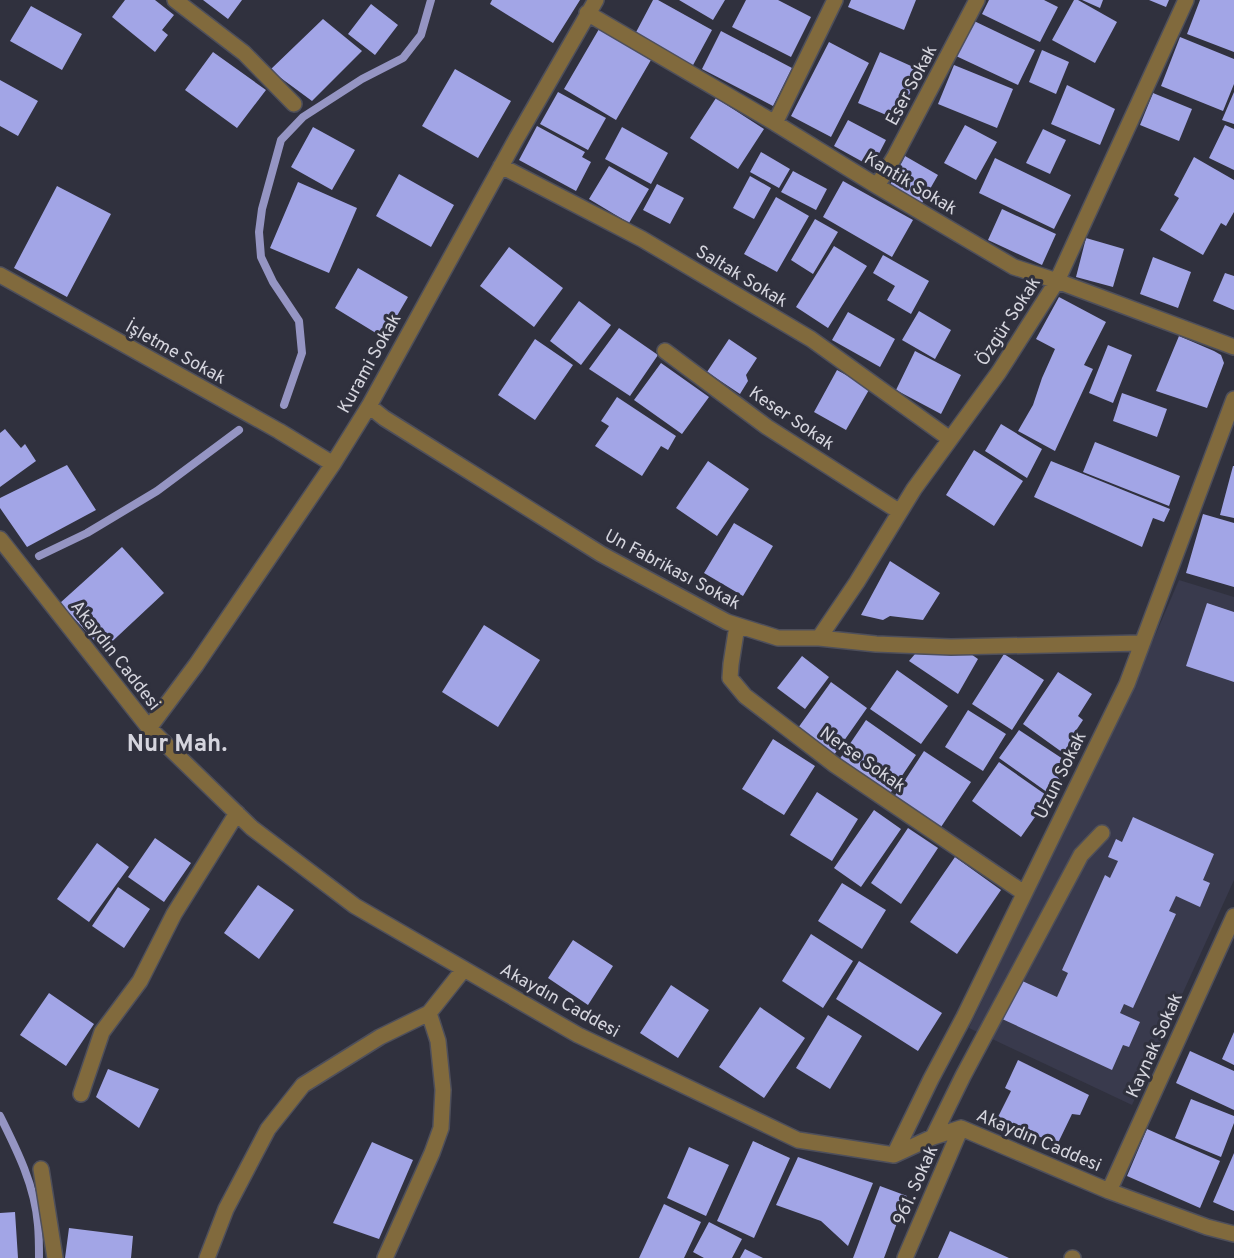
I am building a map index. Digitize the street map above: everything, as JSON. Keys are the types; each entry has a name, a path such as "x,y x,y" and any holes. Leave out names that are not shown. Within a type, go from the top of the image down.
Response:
{"street":[{"path":"175,0 244,53 294,104"},
{"name":"Kurami Sokak","path":"149,728 333,464 369,406 501,166 596,0"},
{"path":"775,123 835,0"},
{"name":"Eser Sokak","path":"877,186 977,0"},
{"name":"Özgür Sokak","path":"819,638 857,582 914,489 999,372 1057,281 1186,0"},
{"name":"Kantik Sokak","path":"587,13 1014,267 1234,347"},
{"name":"Saltak Sokak","path":"501,166 642,239 811,339 950,439"},
{"name":"İşletme Sokak","path":"0,275 279,431 333,464"},
{"name":"Keser Sokak","path":"665,351 767,427 900,512"},
{"name":"Uzun Sokak","path":"894,1155 1127,684 1234,399"},
{"name":"Un Fabrikası Sokak","path":"369,406 384,418 601,554 737,626 778,638 819,638 876,644 951,646 1142,643"},
{"name":"Akaydın Caddesi","path":"0,539 149,728 252,828 355,906 578,1035 798,1140 894,1155 933,1137 961,1128 1109,1191 1207,1227 1234,1234"},
{"name":"Nerse Sokak","path":"737,626 730,678 745,696 836,765 1024,893"},
{"path":"81,1094 102,1032 140,981 174,914 237,813"},
{"path":"933,1137 1081,855 1102,833"},
{"name":"Kaynak Sokak","path":"1109,1191 1234,916"},
{"path":"207,1258 226,1209 268,1129 303,1085 380,1037 429,1013 464,969"},
{"path":"385,1258 441,1128 443,1090 438,1041 429,1013"},
{"name":"961. Sokak","path":"905,1258 961,1128"},
{"path":"41,1169 55,1258"}],"shaded area":[{"path":"1179,580 1234,597 1234,880 1132,1105 969,1028 1129,696"}],"building":[{"path":"125,0 155,0 174,15 162,30 168,35 155,52 112,17"},
{"path":"203,0 242,0 228,19"},
{"path":"492,0 580,0 553,43 490,4"},
{"path":"653,0 658,0 712,30 692,67 634,36"},
{"path":"679,0 725,0 713,20"},
{"path":"746,0 778,0 811,17 791,57 732,27"},
{"path":"851,0 916,0 904,30 848,7"},
{"path":"989,0 1044,0 1058,7 1040,42 982,14"},
{"path":"1074,0 1078,0 1117,22 1095,63 1052,40"},
{"path":"1082,0 1103,0 1100,8"},
{"path":"1149,0 1169,0 1166,7"},
{"path":"1200,0 1234,0 1234,52 1187,34"},
{"path":"371,4 398,25 375,55 348,34"},
{"path":"31,6 82,34 62,70 10,41"},
{"path":"323,19 362,51 312,101 270,70"},
{"path":"972,20 1035,50 1018,85 956,56"},
{"path":"599,29 651,60 616,120 564,89"},
{"path":"721,31 792,68 773,106 702,69"},
{"path":"1180,37 1234,59 1234,84 1223,111 1161,86"},
{"path":"829,42 869,63 831,137 791,116"},
{"path":"1042,50 1069,62 1056,94 1029,82"},
{"path":"213,52 266,90 237,128 185,90"},
{"path":"880,52 920,70 898,120 858,103"},
{"path":"954,65 1013,89 997,128 938,104"},
{"path":"455,69 511,101 478,158 422,126"},
{"path":"0,80 38,101 18,136 0,126"},
{"path":"1067,85 1115,109 1100,145 1051,124"},
{"path":"558,92 606,118 588,150 540,124"},
{"path":"1234,92 1234,124 1222,120"},
{"path":"1153,93 1192,109 1179,141 1140,125"},
{"path":"716,98 764,129 738,169 690,138"},
{"path":"848,120 886,140 872,167 834,146"},
{"path":"965,125 997,142 976,180 944,163"},
{"path":"1225,125 1234,129 1234,170 1209,158"},
{"path":"537,126 585,152 582,157 591,162 576,191 519,160"},
{"path":"313,127 355,150 332,190 291,167"},
{"path":"622,127 668,153 651,184 605,159"},
{"path":"1043,129 1066,140 1050,174 1026,163"},
{"path":"761,152 790,169 779,188 750,172"},
{"path":"905,156 938,175 922,203 890,185"},
{"path":"1194,157 1234,180 1234,212 1226,226 1221,223 1203,255 1160,230 1179,198 1174,195"},
{"path":"995,158 1071,195 1054,229 979,193"},
{"path":"609,166 649,189 629,223 589,199"},
{"path":"793,171 827,189 816,210 781,192"},
{"path":"399,174 454,205 431,247 376,216"},
{"path":"750,176 771,188 754,219 733,208"},
{"path":"843,181 913,220 892,257 823,217"},
{"path":"298,182 357,208 329,273 270,248"},
{"path":"657,184 684,198 670,224 643,210"},
{"path":"57,186 111,214 67,297 14,268"},
{"path":"776,197 809,216 777,272 744,254"},
{"path":"1002,209 1056,234 1042,265 988,240"},
{"path":"815,219 838,232 813,274 791,260"},
{"path":"1086,238 1124,249 1113,287 1076,277"},
{"path":"834,246 867,266 828,328 796,307"},
{"path":"509,247 563,288 534,327 480,286"},
{"path":"883,255 929,281 911,314 887,300 895,286 873,273"},
{"path":"1153,257 1191,272 1178,308 1140,294"},
{"path":"358,268 408,297 384,338 335,308"},
{"path":"1225,273 1234,276 1234,310 1213,301"},
{"path":"1059,297 1106,322 1084,365 1093,369 1055,451 1018,431 1033,405 1055,349 1036,339"},
{"path":"579,301 611,325 581,365 550,341"},
{"path":"919,311 951,330 935,359 902,340"},
{"path":"848,312 895,339 880,367 832,340"},
{"path":"619,328 658,355 630,396 589,369"},
{"path":"1179,336 1221,355 1224,363 1207,408 1156,391"},
{"path":"535,339 573,365 535,420 498,395"},
{"path":"729,339 757,358 746,375 748,381 740,394 707,372"},
{"path":"1108,345 1132,355 1113,403 1089,393"},
{"path":"915,351 961,375 941,414 896,390"},
{"path":"661,363 709,397 682,434 634,400"},
{"path":"837,370 870,388 846,430 814,412"},
{"path":"1122,393 1167,409 1157,437 1113,421"},
{"path":"617,397 676,436 668,450 661,446 642,476 595,446 609,426 601,421"},
{"path":"1001,424 1042,449 1027,478 985,451"},
{"path":"5,429 21,448 25,444 36,461 0,487 0,433"},
{"path":"1095,442 1180,476 1169,506 1083,472"},
{"path":"974,450 1023,481 994,526 946,495"},
{"path":"708,461 749,489 717,536 676,508"},
{"path":"1051,461 1170,509 1164,522 1153,518 1142,547 1034,497"},
{"path":"67,465 96,510 27,547 0,508 0,498"},
{"path":"1234,466 1234,518 1220,515"},
{"path":"1203,514 1234,523 1234,587 1186,573"},
{"path":"734,523 773,546 743,596 704,573"},
{"path":"122,547 164,593 103,650 60,603"},
{"path":"890,561 940,593 923,620 890,616 883,620 861,615"},
{"path":"1207,603 1234,612 1234,682 1186,666"},
{"path":"484,625 540,660 498,727 442,692"},
{"path":"968,652 978,659 958,694 909,661 915,654 964,655"},
{"path":"1004,654 1044,680 1012,730 972,704"},
{"path":"802,656 829,677 805,709 777,688"},
{"path":"897,670 948,706 921,744 870,709"},
{"path":"1058,672 1092,694 1078,716 1083,720 1071,738 1074,742 1066,755 1023,724"},
{"path":"831,682 867,708 834,755 798,728"},
{"path":"968,710 1006,734 983,771 945,747"},
{"path":"866,720 916,755 889,795 839,760"},
{"path":"1019,730 1063,759 1055,774 1060,780 1051,795 999,758"},
{"path":"773,739 815,766 784,815 742,789"},
{"path":"924,751 971,782 941,827 894,797"},
{"path":"999,762 1049,797 1021,837 972,801"},
{"path":"817,792 858,819 832,861 790,835"},
{"path":"874,810 901,829 861,887 834,868"},
{"path":"1133,817 1214,854 1203,880 1210,883 1200,907 1176,896 1169,911 1176,914 1133,1008 1124,1004 1120,1013 1140,1022 1129,1047 1123,1045 1112,1070 1000,1018 1018,979 1057,997 1068,973 1062,970 1105,875 1110,878 1118,861 1108,857 1116,839 1122,842"},
{"path":"908,828 938,848 901,904 871,883"},
{"path":"155,838 191,863 164,902 128,877"},
{"path":"97,843 129,867 89,922 57,899"},
{"path":"955,857 1001,890 957,954 910,922"},
{"path":"842,883 886,910 862,949 818,921"},
{"path":"258,885 294,910 259,959 224,933"},
{"path":"118,887 150,909 124,948 92,926"},
{"path":"811,934 853,961 823,1008 782,981"},
{"path":"573,940 613,966 588,1005 548,978"},
{"path":"859,961 942,1013 918,1051 836,999"},
{"path":"671,985 709,1010 678,1058 640,1033"},
{"path":"49,993 94,1024 66,1066 20,1035"},
{"path":"760,1007 805,1038 764,1098 719,1067"},
{"path":"828,1015 862,1036 830,1089 796,1068"},
{"path":"1234,1032 1234,1065 1222,1059"},
{"path":"1190,1051 1234,1071 1234,1110 1176,1083"},
{"path":"1018,1060 1089,1095 1080,1115 1072,1114 1057,1145 998,1117 1011,1091 1005,1088"},
{"path":"108,1069 159,1089 139,1128 96,1097"},
{"path":"1191,1099 1234,1116 1234,1123 1221,1157 1175,1138"},
{"path":"1147,1129 1220,1161 1200,1208 1127,1176"},
{"path":"753,1141 790,1158 754,1238 717,1221"},
{"path":"372,1142 413,1160 379,1239 333,1223"},
{"path":"689,1147 729,1165 706,1216 667,1198"},
{"path":"1234,1153 1234,1211 1213,1202"},
{"path":"798,1157 873,1183 848,1246 821,1221 776,1205"},
{"path":"880,1186 907,1196 884,1258 853,1258"},
{"path":"664,1204 701,1222 684,1258 639,1258"},
{"path":"15,1212 18,1258 0,1258 0,1213"},
{"path":"709,1222 742,1239 732,1258 704,1258 693,1252"},
{"path":"69,1228 133,1236 131,1258 65,1258"},
{"path":"950,1231 1009,1258 938,1258"},
{"path":"745,1249 763,1258 740,1258"}],"waterway":[{"path":"284,405 302,353 299,321 273,282 261,257 259,232 262,209 281,140 303,117 362,79 403,58 421,35 431,0"},
{"path":"39,556 87,533 157,491 239,430"},
{"path":"0,1116 19,1155 33,1196 38,1225 39,1258"}],"district":[{"name":"Nur Mah.","path":"177,743"}]}
